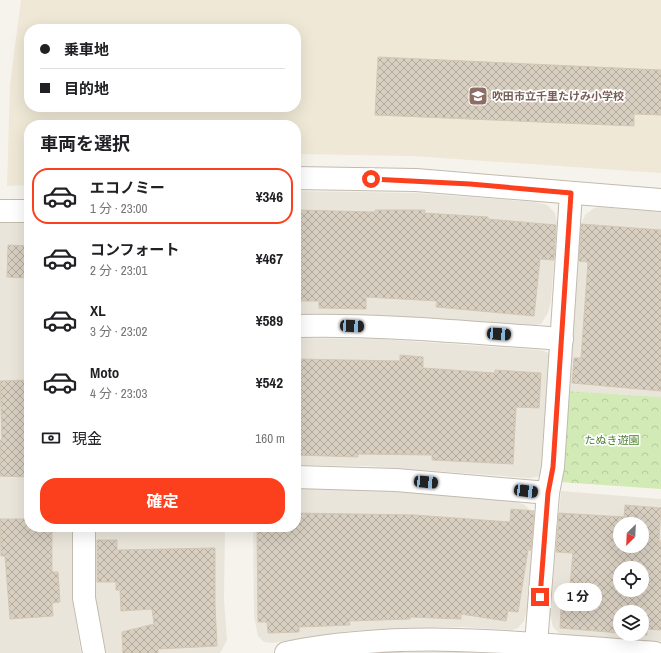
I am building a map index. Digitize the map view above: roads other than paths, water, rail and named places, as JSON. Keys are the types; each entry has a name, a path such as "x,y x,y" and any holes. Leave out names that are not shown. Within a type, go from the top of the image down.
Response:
{"street":[{"path":"301,178 416,180 661,200"},
{"path":"536,644 548,493 553,467 562,338 562,302 571,193"},
{"path":"0,211 24,211"},
{"path":"301,326 380,327 562,338"},
{"path":"301,477 396,480 548,493"},
{"path":"84,532 84,598 94,653"},
{"path":"286,653 335,644 418,638 505,641 654,653"}],"place":[{"name":"吹田市立千里たけみ小学校","path":"478,96"}],"park label":[{"name":"たぬき遊園","path":"612,440"}]}
